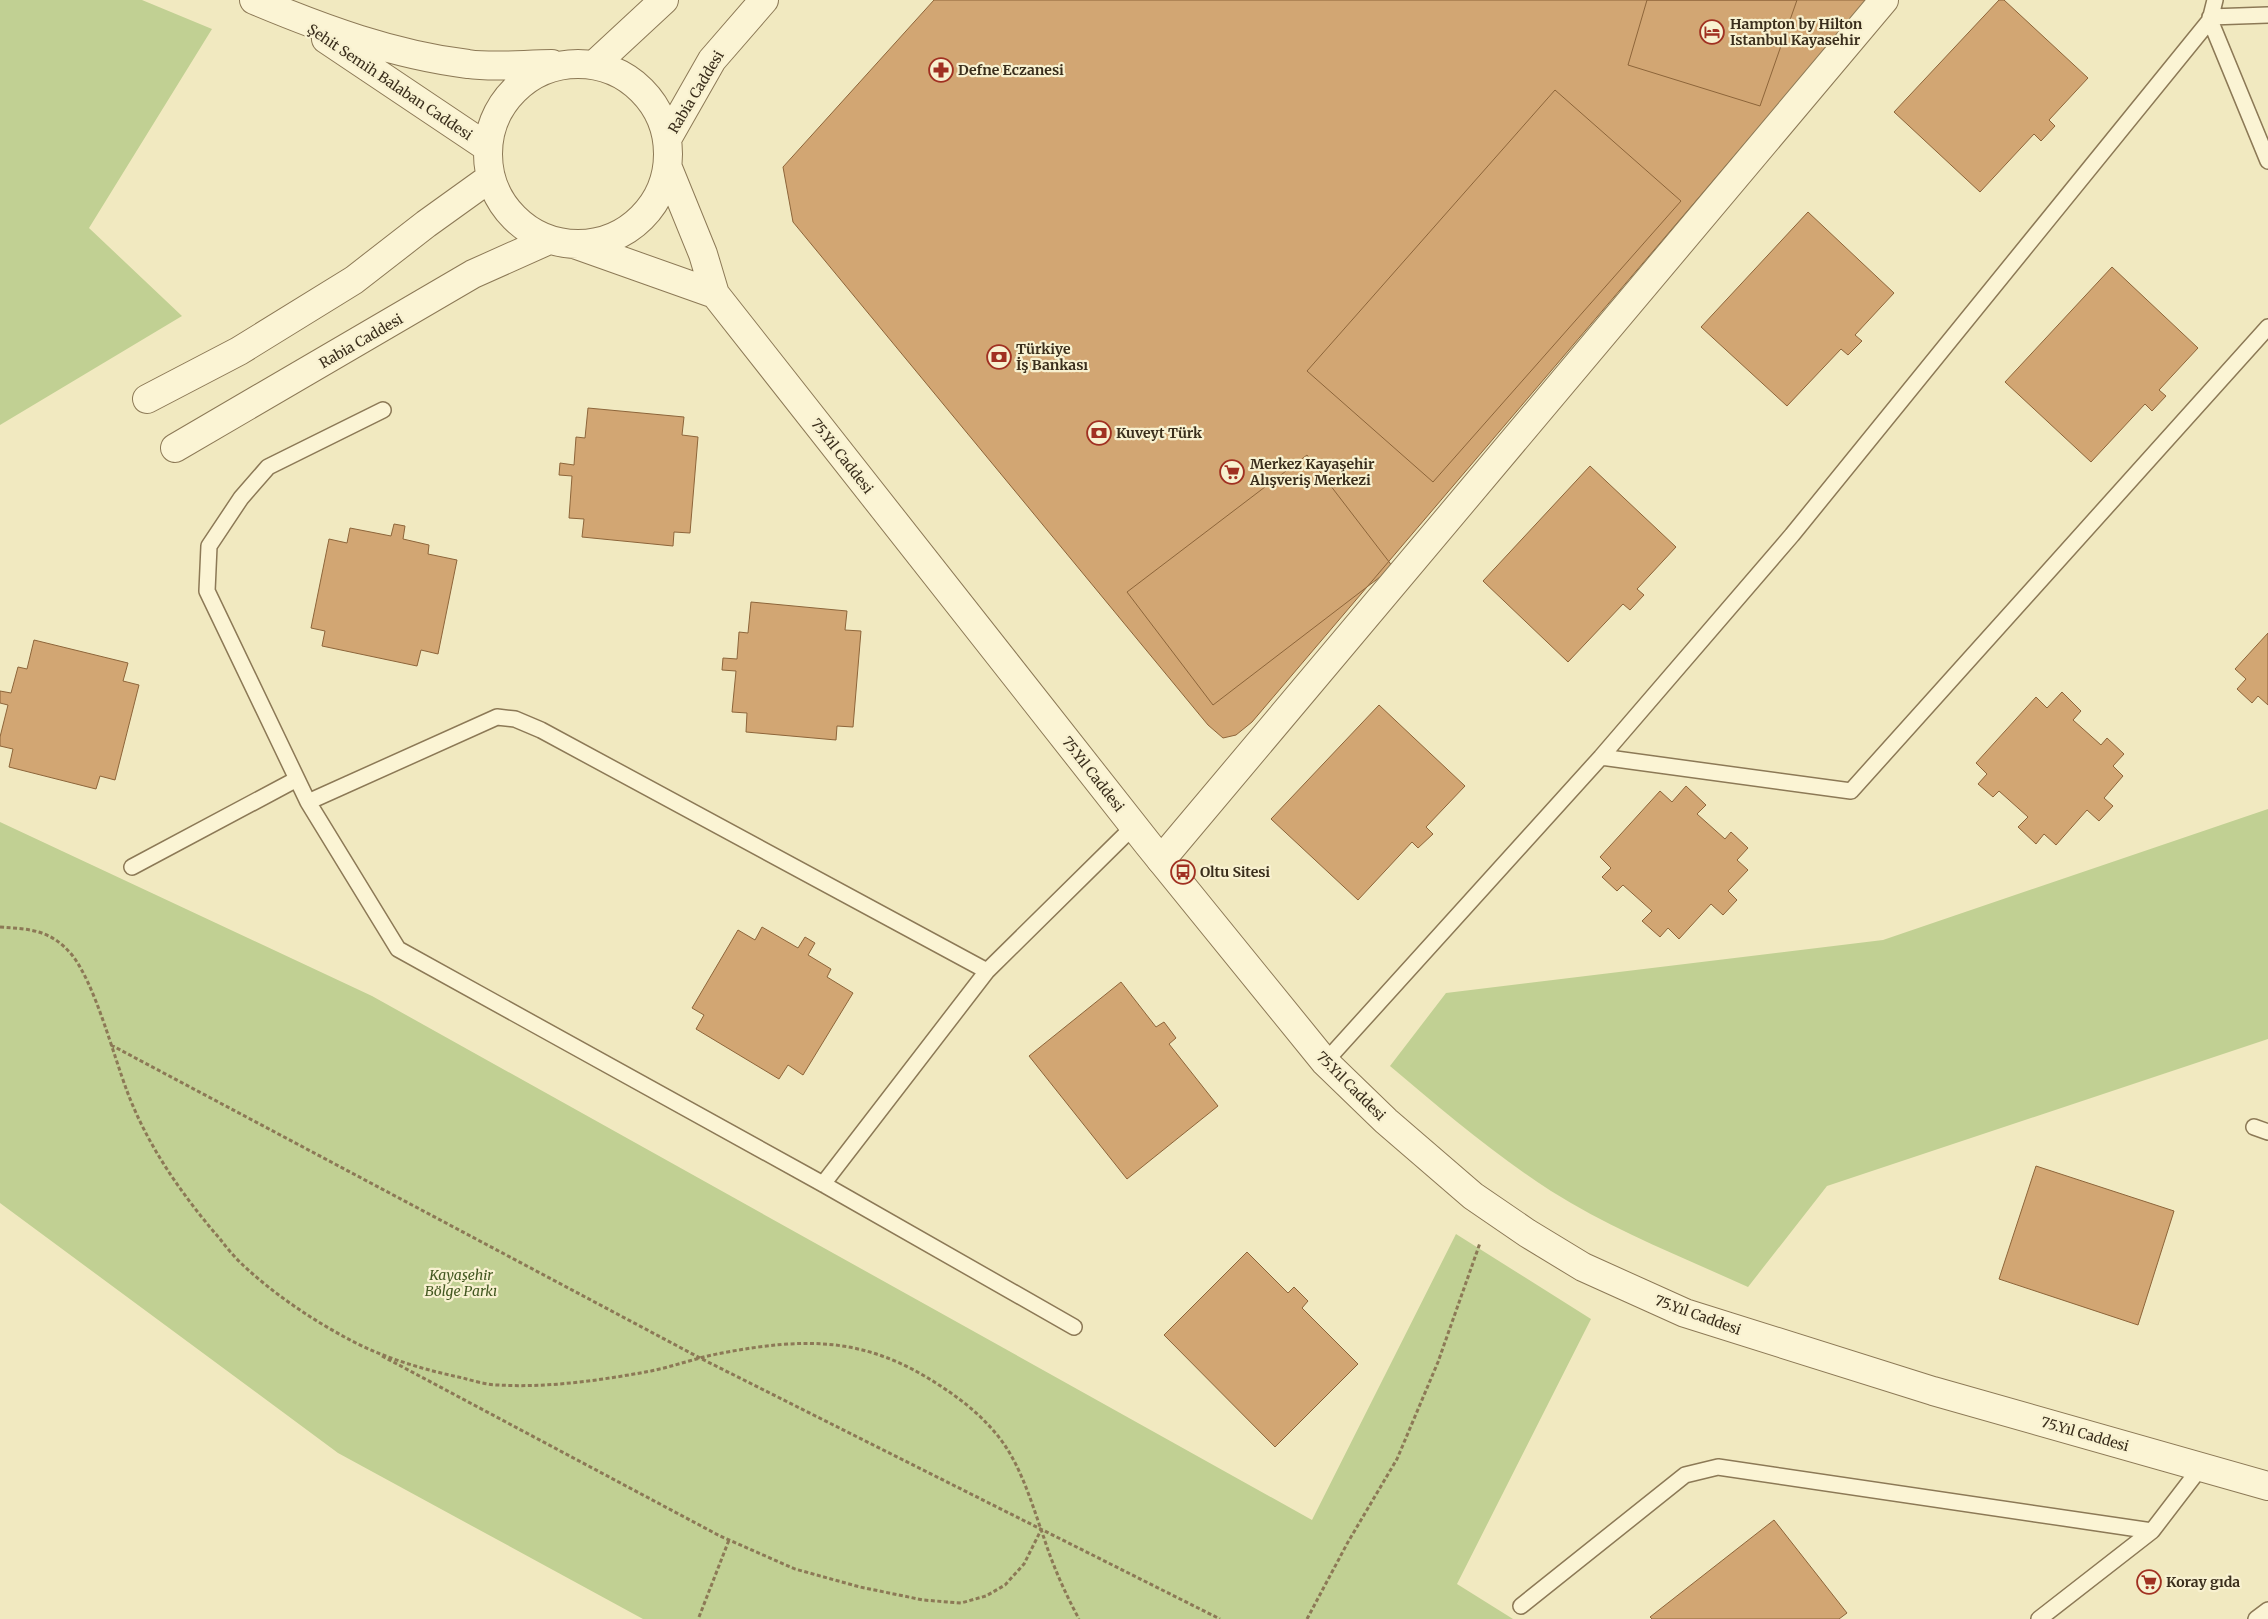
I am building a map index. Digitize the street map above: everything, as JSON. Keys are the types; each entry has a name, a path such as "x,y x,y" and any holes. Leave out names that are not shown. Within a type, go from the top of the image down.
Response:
{"street":[{"name":"Şehit Semih Balaban Caddesi","path":"254,0 293,17 356,39 422,56 470,65 566,64"},
{"path":"595,64 664,0"},
{"name":"Rabia Caddesi","path":"667,139 712,60 764,0"},
{"path":"1161,860 1884,0"},
{"name":"Şehit Semih Balaban Caddesi","path":"293,17 487,147"},
{"name":"Rabia Caddesi","path":"566,64 595,64 614,71 634,82 650,98 661,118 667,139 668,168 661,191 646,213 627,230 602,242 576,245 549,240 529,231 512,216 499,198 490,178 487,147 494,117 511,91 536,73 566,64"},
{"path":"668,168 703,254 715,294"},
{"path":"147,399 240,350 354,280 426,224 490,178"},
{"name":"Rabia Caddesi","path":"176,448 474,274 549,240"},
{"path":"576,245 715,294"},
{"name":"75.Yıl Caddesi","path":"715,294 1161,860 1325,1062 1386,1121 1473,1196 1526,1233 1583,1267 1685,1313 1933,1391 2268,1486"}],"lane":[{"path":"1325,1062 1601,757 1792,535 2210,19 2215,0"},
{"path":"2210,19 2268,16"},
{"path":"2210,19 2268,161"},
{"path":"1601,757 1851,792 2268,328"},
{"path":"383,410 268,467 240,498 209,546 207,590 308,802 398,949 824,1184 1074,1327"},
{"path":"308,802 496,717 516,719 550,735 987,971"},
{"path":"132,867 297,779"},
{"path":"824,1184 987,971 1134,826"},
{"path":"1521,1606 1685,1476 1718,1467 2152,1531"},
{"path":"2039,1619 2152,1531 2201,1467"},
{"path":"2256,1619 2268,1610"}],"path":[{"path":"0,927 24,929 52,936 73,957 88,984 129,1096 159,1157 201,1218 242,1265 293,1305 361,1345 729,1540 796,1569 860,1587 923,1600 961,1603 986,1596 1005,1585 1024,1564 1041,1530"},
{"path":"110,1044 700,1358 1220,1619"},
{"path":"1308,1619 1348,1542 1396,1459 1438,1362 1492,1209"},
{"path":"361,1345 399,1361 496,1386 564,1383 653,1370 700,1358 768,1346 827,1342 867,1349 914,1368 952,1393 981,1417 1005,1446 1028,1492 1067,1597 1079,1619"},
{"path":"699,1616 729,1540"}],"green space":[{"path":"0,0 142,0 212,29 89,228 182,316 0,425"},
{"path":"2268,809 2268,1039 1827,1186 1748,1287 1623,1231 1551,1191 1489,1147 1390,1066 1446,993 1883,940"},
{"name":"Kayaşehir Bölge Parkı","path":"0,822 372,996 1312,1520 1456,1234 1591,1319 1457,1584 1513,1619 643,1619 338,1453 0,1203"}],"building":[{"name":"Merkez Kayaşehir Alışveriş Merkezi","path":"934,0 1867,0 1252,722 1236,735 1223,738 1208,725 793,222 783,167"},
{"name":"Hampton by Hilton Istanbul Kayasehir","path":"1647,0 1797,0 1760,106 1628,65"},
{"path":"1999,0 2004,0 2088,78 2049,120 2055,126 2041,141 2034,134 1980,192 1894,112"},
{"path":"1555,90 1681,201 1433,482 1307,371"},
{"path":"1808,212 1894,293 1855,335 1862,341 1848,355 1841,349 1787,406 1701,327"},
{"path":"2112,267 2198,348 2159,390 2166,396 2152,411 2145,404 2091,462 2005,382"},
{"path":"588,408 684,417 682,435 698,437 690,533 674,532 673,546 582,537 584,519 569,518 572,476 559,475 560,463 574,465 576,437 585,438"},
{"path":"1307,455 1393,567 1213,705 1127,592"},
{"path":"1590,466 1676,547 1637,589 1644,595 1630,610 1623,604 1568,662 1483,581"},
{"path":"394,524 405,526 403,539 429,545 428,554 457,560 438,654 421,650 417,666 322,646 325,631 311,628 329,539 347,543 350,528 391,536"},
{"path":"751,602 847,611 845,630 861,631 853,727 837,726 836,740 746,732 747,713 732,712 736,671 722,670 723,658 737,659 739,632 748,633"},
{"path":"2268,633 2268,705 2258,696 2252,703 2237,689 2246,679 2235,669"},
{"path":"34,640 128,663 123,681 139,685 115,780 100,776 96,789 9,767 13,749 0,746 0,737 8,705 0,703 0,691 11,693 18,667 27,669"},
{"path":"2062,692 2081,711 2073,720 2101,745 2107,738 2124,754 2113,766 2123,776 2104,798 2113,806 2099,821 2087,810 2056,845 2044,834 2036,844 2018,827 2028,817 1999,791 1993,797 1978,784 1987,774 1976,763 2036,697 2047,708"},
{"path":"1379,705 1465,786 1426,827 1433,834 1418,848 1412,842 1358,900 1271,819"},
{"path":"1686,786 1706,805 1697,814 1725,839 1731,832 1748,848 1737,860 1748,870 1728,891 1737,900 1723,915 1711,904 1679,939 1668,928 1660,937 1642,921 1652,911 1623,885 1617,891 1602,877 1611,868 1600,857 1660,791 1672,802"},
{"path":"762,927 798,948 805,937 815,943 808,955 831,969 827,977 853,993 803,1075 788,1065 779,1079 696,1029 704,1015 692,1008 738,930 755,940"},
{"path":"1121,982 1156,1027 1164,1022 1176,1038 1169,1044 1218,1106 1127,1179 1029,1056"},
{"path":"2036,1166 2174,1211 2138,1325 1999,1279"},
{"path":"1247,1252 1288,1293 1294,1287 1308,1301 1302,1308 1358,1364 1275,1447 1164,1335"},
{"path":"1774,1520 1847,1613 1839,1619 1652,1619 1650,1617"}],"place":[{"name":"Hampton by Hilton Istanbul Kayasehir","path":"1712,32"},
{"name":"Defne Eczanesi","path":"941,70"},
{"name":"Türkiye İş Bankası","path":"999,357"},
{"name":"Kuveyt Türk","path":"1099,433"},
{"name":"Merkez Kayaşehir Alışveriş Merkezi","path":"1232,472"},
{"name":"Oltu Sitesi","path":"1183,872"},
{"name":"Koray gıda","path":"2149,1582"}]}
